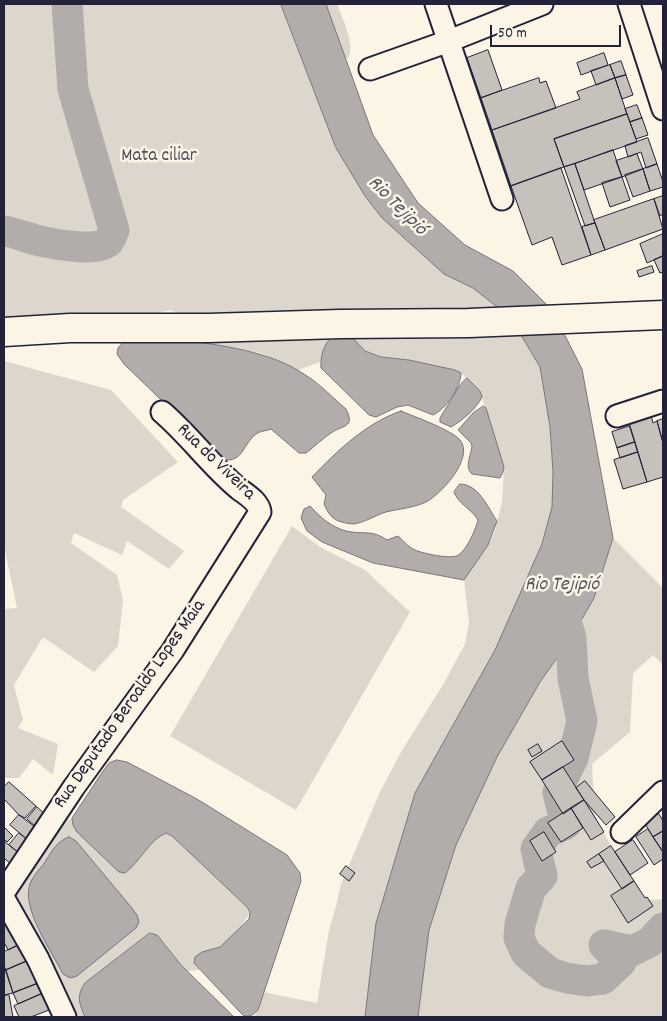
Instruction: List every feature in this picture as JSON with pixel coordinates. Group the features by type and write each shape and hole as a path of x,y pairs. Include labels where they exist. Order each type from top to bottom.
{"main road":[{"path":"4,332 70,328 199,328 469,323 663,315"}],"street":[{"path":"436,4 502,199"},
{"path":"370,69 449,41 542,4"},
{"path":"629,4 663,109"},
{"path":"617,416 663,401"},
{"name":"Rua do Viveira","path":"162,412 193,441 228,480 258,504 260,512 256,517"},
{"name":"Rua Deputado Beroaldo Lopes Maia","path":"4,892 74,787 173,650 256,517"},
{"path":"622,832 663,792"},
{"path":"4,898 38,959 66,1017"}],"green space":[{"name":"Mata ciliar","path":"4,4 281,4 336,148 365,196 382,218 444,274 473,288 511,318 540,367 550,427 553,472 552,507 542,544 495,650 415,793 376,923 365,1017 254,1017 263,992 317,1003 329,930 341,884 380,792 401,752 444,683 465,644 469,623 464,580 488,545 495,531 502,502 504,467 480,391 461,373 409,360 381,357 365,351 359,345 330,340 325,346 320,362 298,370 261,353 178,339 178,316 177,313 170,310 141,317 4,337"},
{"path":"307,4 337,4 349,39 350,53 348,58 341,60"},
{"path":"4,361 111,390 178,462 123,500 121,507 184,551 169,569 127,541 122,555 74,533 71,543 117,575 123,600 118,646 94,672 43,637 14,685 23,720 18,728 58,744 53,775 33,759 19,778 4,778 4,609 17,608 4,546"},
{"path":"292,526 320,547 365,570 410,612 296,810 170,736"},
{"path":"613,538 663,588 663,665 653,655 633,673 630,732 592,764 595,817 642,901 663,899 663,1017 418,1017 429,930 456,845 497,757 540,682 571,638 594,598"},
{"path":"72,818 73,825 125,873 160,836 166,833 172,836 247,907 250,912 248,916 228,941 219,947 203,953 198,958 194,963 200,970 187,971 157,935 150,933 85,983 80,992 79,1000 85,1017 73,1017 13,900 21,876 59,825"}],"water":[{"name":"Rio Tejipió","path":"281,4 326,4 373,135 418,203 465,245 513,271 552,310 582,369 613,538 594,598 571,638 540,682 497,757 456,845 429,930 418,1017 365,1017 376,923 415,793 495,650 542,544 552,507 553,472 550,427 540,367 511,318 473,288 444,274 382,218 365,196 336,148"},
{"path":"347,332 365,351 381,357 409,360 461,373 455,391 447,403 433,415 408,405 397,407 376,417 369,415 321,368 321,359 325,345 336,334"},
{"path":"178,339 245,350 292,367 317,383 346,409 349,415 349,423 335,430 306,453 299,453 271,429 259,432 251,438 239,456 230,460 223,460 124,364 117,354 118,348 124,341"},
{"path":"467,378 480,391 482,397 469,414 451,427 440,422 440,418 460,385"},
{"path":"484,406 504,467 500,478 472,474 468,465 472,446 458,430 473,413"},
{"path":"401,411 441,428 460,440 463,456 454,476 438,493 424,503 386,512 366,521 353,524 336,520 324,504 326,495 312,477 364,430"},
{"path":"460,484 467,485 478,492 497,521 488,545 464,580 373,563 322,542 307,531 301,518 304,509 310,506 326,521 346,531 371,533 387,540 398,536 417,551 452,557 463,551 473,535 478,520 454,492"},
{"path":"117,760 127,762 197,799 287,855 300,873 301,881 258,1010 251,1016 244,1016 194,963 195,957 202,952 220,947 249,919 250,912 247,907 172,836 166,833 160,836 125,873 119,872 77,832 73,825 72,818 103,771 109,763"},
{"path":"69,837 76,841 131,907 137,915 139,922 136,928 77,976 70,978 63,974 39,930 28,894 32,879 52,851 61,841"},
{"path":"150,933 157,935 182,966 234,1017 85,1017 79,996 85,983"}],"building":[{"path":"488,50 502,90 481,98 467,58"},
{"path":"604,53 608,65 581,75 577,63"},
{"path":"621,61 626,75 615,78 610,65"},
{"path":"610,65 615,78 596,85 591,71"},
{"path":"626,75 633,95 622,99 615,78"},
{"path":"539,78 540,83 546,81 556,108 492,130 481,98"},
{"path":"615,78 627,114 554,139 564,167 511,186 492,130 580,99 577,92"},
{"path":"637,105 642,118 630,122 625,109"},
{"path":"627,114 637,142 564,167 554,139"},
{"path":"642,118 648,135 636,139 630,122"},
{"path":"648,138 657,164 646,168 641,152 628,157 625,146"},
{"path":"613,150 622,177 584,190 575,164"},
{"path":"637,154 643,169 622,177 616,161"},
{"path":"575,164 595,223 585,226 564,167"},
{"path":"657,164 663,187 650,191 643,169"},
{"path":"561,168 591,255 562,265 552,237 532,245 511,186"},
{"path":"643,169 650,191 633,197 625,175"},
{"path":"622,177 630,200 610,207 602,183"},
{"path":"663,196 663,214 660,216 654,199"},
{"path":"654,199 663,229 605,250 594,220"},
{"path":"595,223 605,250 591,255 582,227"},
{"path":"663,234 663,256 647,263 640,244"},
{"path":"663,256 663,272 660,273 654,260"},
{"path":"652,266 654,272 639,277 637,271"},
{"path":"650,411 653,423 657,421 663,443 663,477 647,482 627,418"},
{"path":"663,419 663,443 657,421"},
{"path":"630,426 635,442 617,448 612,432"},
{"path":"635,442 638,452 620,458 617,448"},
{"path":"638,452 647,482 623,489 614,460"},
{"path":"562,741 574,760 542,780 530,762"},
{"path":"538,744 542,751 532,757 528,750"},
{"path":"563,767 584,800 563,814 542,780"},
{"path":"585,781 615,817 606,825 576,788"},
{"path":"9,782 36,806 25,818 19,815 4,799 4,787"},
{"path":"584,800 604,832 591,840 571,808"},
{"path":"37,807 46,815 36,827 27,819"},
{"path":"571,808 583,828 561,842 548,823"},
{"path":"659,814 663,821 663,831 653,837 644,822"},
{"path":"19,815 38,829 29,841 10,825"},
{"path":"4,827 13,836 7,842 4,839"},
{"path":"648,829 663,852 663,859 654,865 636,837"},
{"path":"663,831 663,852 653,837"},
{"path":"544,832 556,852 542,861 530,841"},
{"path":"19,833 29,841 19,853 9,845"},
{"path":"633,840 648,863 630,875 615,852"},
{"path":"4,841 19,853 14,867 4,858"},
{"path":"611,846 634,881 622,889 599,854"},
{"path":"599,854 604,861 591,868 587,862"},
{"path":"346,866 355,873 349,881 340,874"},
{"path":"634,881 645,898 647,897 653,906 628,923 611,896"},
{"path":"4,913 23,943 8,950 4,942"},
{"path":"23,943 34,958 6,970 4,966 4,952"},
{"path":"34,958 44,981 13,993 6,970"},
{"path":"4,966 13,993 4,995"},
{"path":"44,981 48,991 18,1004 13,993"},
{"path":"48,991 54,1008 31,1017 19,1017 14,1006"},
{"path":"9,995 13,1017 4,1017 4,996"}],"waterway":[{"path":"4,231 35,240 68,246 88,247 97,246 109,241 114,230 73,89 67,4"},
{"path":"559,598 571,638 573,678 582,721 573,758 561,782 558,793 566,824 548,832 536,849 542,876 531,888 520,924 519,938 526,953 550,973 586,981 603,979 621,962 604,945 632,951 650,942 663,928"}]}
